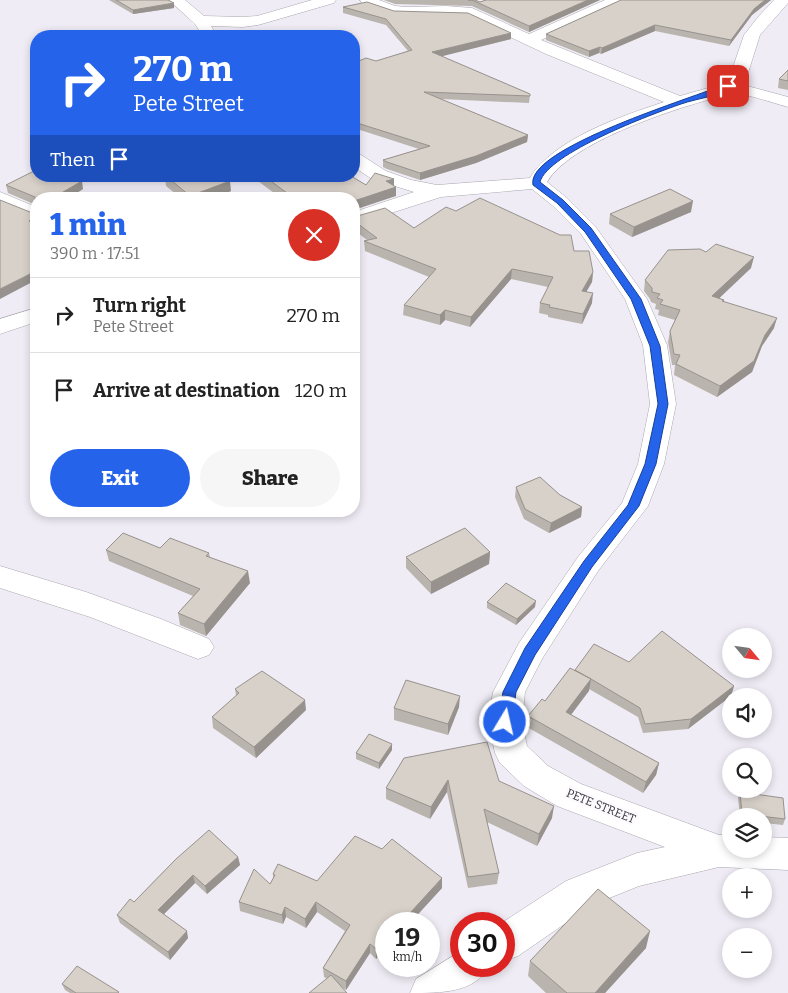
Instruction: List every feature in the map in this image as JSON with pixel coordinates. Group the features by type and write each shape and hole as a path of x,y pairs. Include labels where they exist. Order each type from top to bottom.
{"street":[{"path":"176,0 200,21 206,30"},
{"path":"200,21 243,22 258,20 329,0"},
{"path":"368,0 388,10 426,13 462,10 486,3"},
{"path":"528,40 616,0"},
{"path":"360,217 438,191 536,183 538,174 550,163 597,135 680,102 728,86 740,74 749,42 765,17 783,0"},
{"path":"462,10 528,40 680,102"},
{"path":"728,86 788,102"},
{"path":"360,163 397,182 438,191"},
{"name":"PETE STREET","path":"536,183 560,202 588,230 636,299 655,346 663,404 651,464 634,506 588,564 530,652 509,692 505,722 512,753 536,776 570,795 720,851"},
{"path":"0,198 30,212"},
{"path":"0,327 30,317"},
{"path":"0,577 52,592 133,621 198,648"},
{"path":"515,936 579,893 637,870 720,851 788,854"},
{"path":"430,993 454,977"}],"building":[{"path":"116,0 168,0 174,3 133,10"},
{"path":"472,0 480,2 486,0 588,0 529,26"},
{"path":"621,0 765,0 754,9 731,40 655,25 602,48 589,51 546,34"},
{"path":"367,2 394,11 468,13 511,33 432,52 530,94 530,96 424,92 528,135 476,156 420,173 383,160 430,146 360,124 360,60 366,58 376,61 412,50 386,19 343,7"},
{"path":"788,70 788,81 779,79"},
{"path":"30,173 30,182 80,182 63,192 30,192 30,195 6,185"},
{"path":"375,173 394,179 386,181 396,187 360,199 360,192 286,192 272,182 360,181 366,185"},
{"path":"173,182 227,182 201,192 185,192"},
{"path":"670,189 693,201 634,227 610,214"},
{"path":"480,198 560,235 571,235 574,251 589,251 593,272 582,291 593,293 583,314 549,307 550,305 540,303 553,277 512,269 471,317 445,310 440,315 404,305 436,269 364,241 377,238 360,225 360,215 385,208 414,228 446,207 456,211"},
{"path":"0,200 30,212 30,274 0,289"},
{"path":"716,244 754,257 712,296 724,300 722,301 777,318 765,335 754,361 720,386 676,364 680,355 674,354 670,331 680,310 660,304 663,300 657,298 660,294 652,292 652,288 645,280 668,250 700,249 706,252"},
{"path":"540,477 560,495 582,507 551,523 525,509 516,487"},
{"path":"465,528 490,552 431,582 406,557"},
{"path":"123,533 160,548 170,538 209,553 206,556 248,571 204,624 178,613 200,589 106,550"},
{"path":"506,583 536,601 517,619 487,602"},
{"path":"662,631 734,686 731,688 722,688 722,695 691,719 645,724 640,708 575,670 594,644 629,662"},
{"path":"570,668 591,679 566,712 659,763 646,782 528,716 542,699 545,701"},
{"path":"262,671 305,700 254,747 212,717 239,693 235,689"},
{"path":"406,680 460,696 448,724 394,708"},
{"path":"369,734 392,744 379,763 356,753"},
{"path":"487,742 499,781 554,806 539,834 484,809 499,873 468,877 448,780 431,807 386,788 404,758"},
{"path":"772,796 783,798 785,819 772,817 772,808 741,808 741,798 772,798"},
{"path":"209,830 238,857 205,886 193,875 158,910 187,931 168,952 117,915 130,899 134,902 176,859"},
{"path":"355,836 382,849 392,839 442,878 411,912 375,912 375,948 370,944 346,981 323,968 350,925 316,902 305,919 285,907 282,915 239,902 254,869 270,884 278,864 317,881"},
{"path":"598,889 650,931 595,993 567,993 530,961"},
{"path":"77,966 119,992 76,993 62,984"},
{"path":"331,975 347,993 309,993"}],"route":[{"path":"505,722 509,692 530,652 588,564 634,506 651,464 663,404 655,346 636,299 588,230 560,202 536,183 538,174 550,163 597,135 680,102 728,86"}]}
